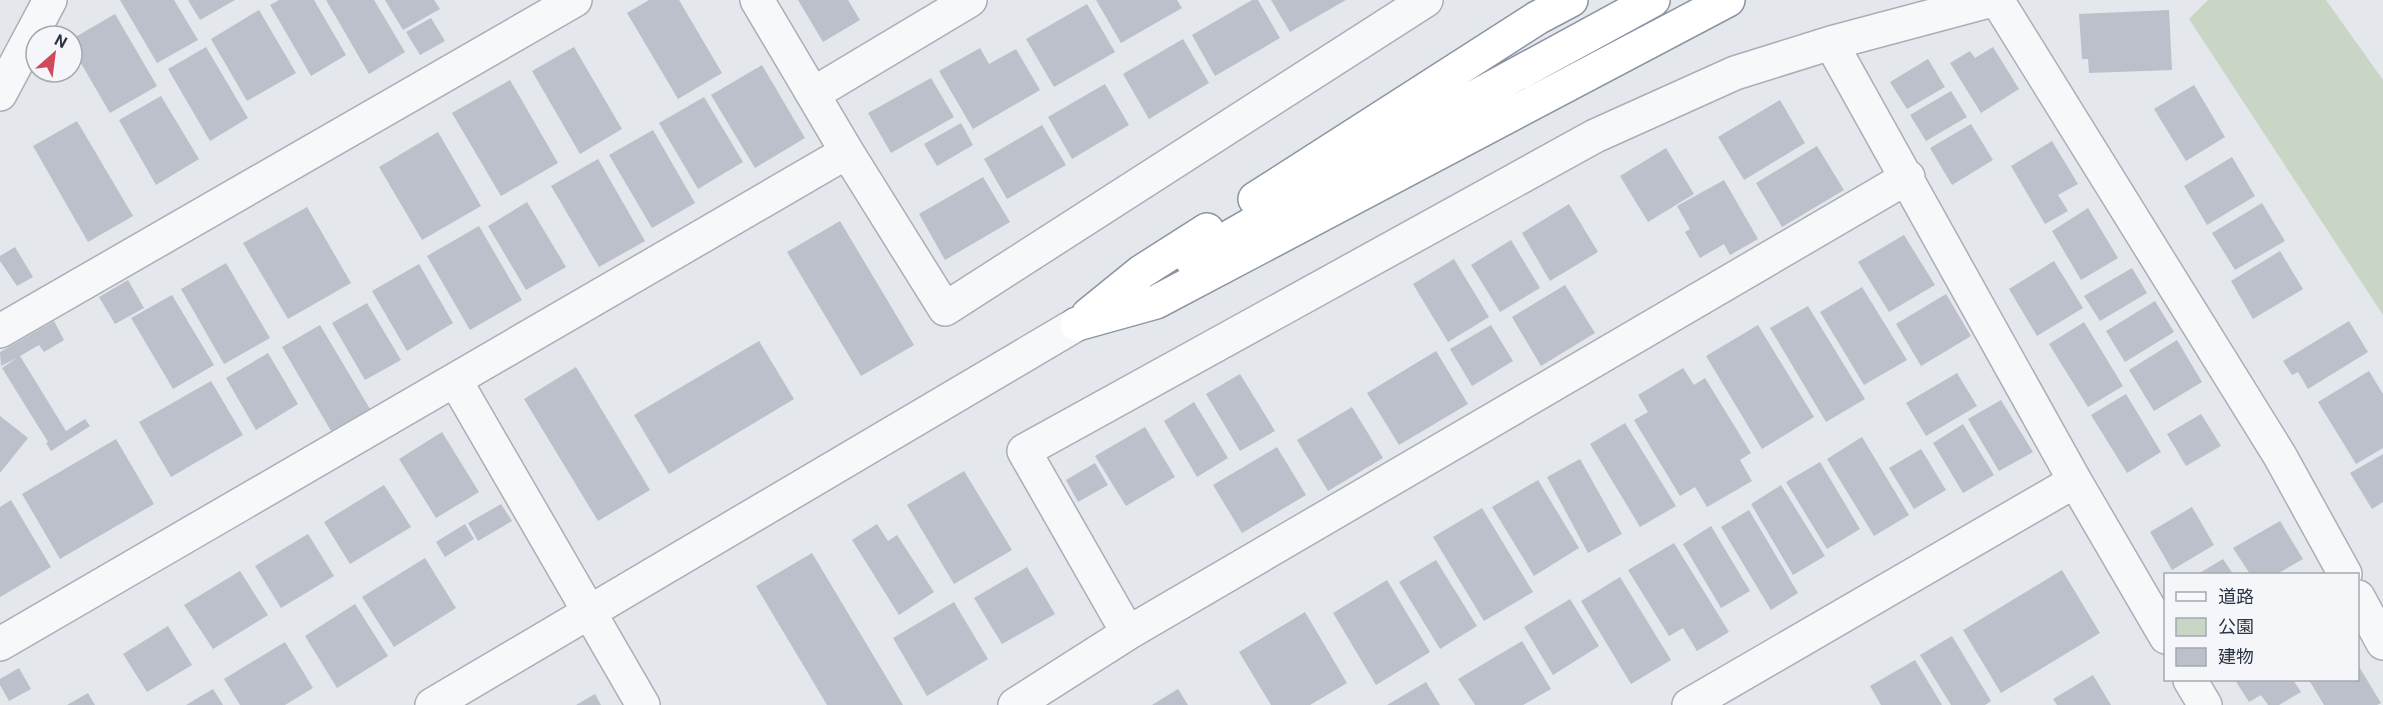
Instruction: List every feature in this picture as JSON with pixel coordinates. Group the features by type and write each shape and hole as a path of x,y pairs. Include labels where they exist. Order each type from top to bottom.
{"highway":[{"path":"1077,324 1141,272 1537,18 1571,0"},
{"path":"1077,324 1482,93 1653,0"},
{"path":"1077,324 1156,302 1728,0"}],"street":[{"path":"0,94 50,0"},
{"path":"0,331 575,0"},
{"path":"758,0 847,152 945,309 1426,0"},
{"path":"813,94 970,0"},
{"path":"1128,633 1024,451 1595,136 1735,73 1831,43 1992,0"},
{"path":"1997,0 2280,456 2344,573"},
{"path":"1831,43 1908,177 2075,481 2164,634"},
{"path":"0,644 847,152"},
{"path":"1015,705 1128,633 1908,177"},
{"path":"432,705 1077,324"},
{"path":"455,380 643,705"},
{"path":"1689,705 2075,481"},
{"path":"2359,599 2383,643"},
{"path":"2191,681 2205,705"}],"green space":[{"path":"2208,0 2326,0 2383,80 2383,315 2189,19"}],"building":[{"path":"120,0 174,0 198,40 157,63"},
{"path":"188,0 235,0 200,20"},
{"path":"279,0 314,0 346,55 311,76 270,5"},
{"path":"326,0 374,0 405,52 369,74"},
{"path":"385,0 434,0 440,9 403,30"},
{"path":"649,0 679,0 722,73 678,99 627,13"},
{"path":"798,0 848,0 860,20 823,42"},
{"path":"1096,0 1177,0 1182,8 1121,43"},
{"path":"1252,0 1258,0 1280,38 1215,76 1192,35"},
{"path":"1271,0 1346,0 1290,32"},
{"path":"1087,4 1115,52 1054,87 1026,39"},
{"path":"259,10 296,73 247,101 211,39"},
{"path":"2169,10 2172,70 2089,73 2088,59 2082,59 2079,14"},
{"path":"115,14 157,86 110,113 84,69 84,32"},
{"path":"431,18 445,41 420,55 406,32"},
{"path":"1183,39 1209,83 1149,119 1123,74"},
{"path":"206,47 248,118 210,141 168,69"},
{"path":"574,47 622,129 580,154 532,71"},
{"path":"1993,47 2019,89 1981,113 1950,63 1970,51 1975,58"},
{"path":"980,48 989,64 1016,49 1040,90 973,129 939,71"},
{"path":"1928,59 1945,87 1907,109 1890,82"},
{"path":"762,65 805,138 755,168 711,95"},
{"path":"931,78 954,117 891,153 868,113"},
{"path":"510,80 558,163 501,196 452,113"},
{"path":"1105,84 1129,125 1072,159 1048,117"},
{"path":"2194,85 2225,137 2186,161 2154,109"},
{"path":"1951,91 1967,117 1926,141 1910,115"},
{"path":"161,96 199,159 156,185 119,120"},
{"path":"704,97 743,162 698,189 659,123"},
{"path":"1780,100 1805,143 1744,180 1718,137"},
{"path":"77,121 133,216 88,242 33,146"},
{"path":"961,123 973,145 937,166 924,144"},
{"path":"1971,124 1993,160 1952,185 1930,148"},
{"path":"1042,125 1066,165 1007,199 984,159"},
{"path":"653,130 695,203 652,228 609,155"},
{"path":"438,132 481,206 422,240 379,167"},
{"path":"2052,141 2078,184 2058,195 2068,211 2045,224 2011,166"},
{"path":"1817,146 1844,190 1782,227 1756,183"},
{"path":"1666,148 1694,194 1648,222 1620,176"},
{"path":"2232,157 2255,196 2207,225 2184,186"},
{"path":"598,159 645,241 599,267 551,186"},
{"path":"983,177 1010,222 945,260 919,214"},
{"path":"1724,180 1758,239 1730,255 1724,244 1700,258 1685,232 1690,229 1677,206"},
{"path":"527,202 566,267 526,290 488,226"},
{"path":"2262,203 2285,241 2235,270 2212,233"},
{"path":"1569,204 1598,252 1550,281 1522,233"},
{"path":"307,207 351,283 288,319 243,243"},
{"path":"2088,208 2118,258 2081,280 2052,231"},
{"path":"840,221 914,345 861,376 787,252"},
{"path":"479,226 522,300 470,330 427,256"},
{"path":"1904,235 1935,285 1889,312 1858,262"},
{"path":"1511,240 1540,288 1500,312 1471,265"},
{"path":"15,247 33,277 17,286 0,261 0,256"},
{"path":"2280,251 2303,289 2253,319 2231,281"},
{"path":"1454,259 1489,317 1448,342 1413,284"},
{"path":"2054,261 2083,308 2037,336 2009,289"},
{"path":"226,263 270,338 224,364 181,289"},
{"path":"419,264 453,323 407,351 372,291"},
{"path":"2132,268 2147,293 2100,321 2084,296"},
{"path":"128,280 144,308 115,324 99,297"},
{"path":"1565,285 1595,333 1541,366 1512,317"},
{"path":"1862,287 1907,360 1864,385 1820,312"},
{"path":"1946,294 1971,336 1921,366 1896,324"},
{"path":"172,295 214,365 173,389 131,318"},
{"path":"2155,301 2174,332 2125,362 2106,331"},
{"path":"367,303 401,360 365,380 332,323"},
{"path":"1808,306 1865,399 1826,422 1770,328"},
{"path":"54,321 64,340 44,352 39,345 20,356 66,431 85,419 90,426 51,451 46,443 48,442 2,368 17,358 1,366 0,352"},
{"path":"2349,321 2368,352 2308,389 2298,372 2292,375 2283,361"},
{"path":"2084,322 2123,386 2088,407 2049,344"},
{"path":"320,325 370,409 331,431 282,347"},
{"path":"1491,325 1513,361 1472,386 1450,349"},
{"path":"1758,325 1814,417 1762,449 1706,356"},
{"path":"2177,340 2202,382 2154,411 2129,370"},
{"path":"759,341 794,399 669,474 634,415"},
{"path":"1436,351 1468,404 1399,445 1367,393"},
{"path":"268,353 298,404 256,430 226,378"},
{"path":"576,367 650,490 598,521 524,399"},
{"path":"1683,368 1694,385 1705,378 1751,453 1740,460 1752,481 1707,507 1695,487 1680,496 1634,420 1648,412 1638,395"},
{"path":"2369,371 2383,394 2383,448 2356,464 2318,402"},
{"path":"1957,373 1977,406 1926,436 1906,403"},
{"path":"1240,374 1275,431 1240,451 1206,394"},
{"path":"211,381 243,435 171,477 139,422"},
{"path":"2126,394 2161,452 2127,473 2091,415"},
{"path":"2001,400 2033,452 1999,471 1968,419"},
{"path":"1194,402 1228,458 1197,477 1164,421"},
{"path":"1352,407 1383,458 1328,491 1297,440"},
{"path":"2201,414 2221,446 2186,466 2167,434"},
{"path":"0,416 28,438 0,473"},
{"path":"1625,423 1676,506 1640,527 1590,444"},
{"path":"1963,424 1994,475 1963,493 1933,443"},
{"path":"1145,427 1175,477 1126,506 1095,456"},
{"path":"442,432 479,492 436,518 399,459"},
{"path":"1862,437 1909,515 1874,536 1827,459"},
{"path":"116,439 154,504 60,559 22,494"},
{"path":"1277,447 1306,495 1242,533 1213,485"},
{"path":"1921,449 1946,490 1914,509 1889,468"},
{"path":"2383,454 2383,502 2372,509 2350,473"},
{"path":"1580,459 1622,534 1588,553 1547,477"},
{"path":"1820,462 1860,529 1827,549 1786,482"},
{"path":"1095,463 1108,485 1078,502 1066,480"},
{"path":"964,471 1012,550 954,584 907,505"},
{"path":"1538,480 1579,548 1534,576 1492,507"},
{"path":"384,485 411,527 350,564 324,522"},
{"path":"1781,485 1825,556 1793,575 1751,504"},
{"path":"11,500 51,567 0,597 0,507"},
{"path":"501,504 512,521 478,541 468,523"},
{"path":"2192,507 2214,545 2172,570 2150,532"},
{"path":"1482,508 1533,592 1484,621 1433,537"},
{"path":"1749,510 1798,593 1771,610 1721,527"},
{"path":"2280,521 2303,559 2279,573 2249,573 2233,548"},
{"path":"465,524 474,539 445,557 436,542"},
{"path":"877,524 888,541 897,535 934,592 899,615 852,540"},
{"path":"1711,526 1750,591 1721,608 1683,544"},
{"path":"308,534 334,576 281,608 255,566"},
{"path":"1674,543 1729,632 1697,651 1683,628 1669,636 1628,570"},
{"path":"812,553 903,705 827,705 756,586"},
{"path":"425,558 456,608 394,647 362,597"},
{"path":"2223,559 2232,573 2200,573"},
{"path":"1436,560 1477,626 1440,649 1399,582"},
{"path":"1027,567 1055,614 1002,644 974,598"},
{"path":"2062,570 2100,633 2001,693 1963,630"},
{"path":"240,571 268,615 213,649 184,605"},
{"path":"1620,577 1671,660 1631,684 1581,601"},
{"path":"1387,580 1430,652 1376,685 1333,613"},
{"path":"1570,599 1599,646 1553,675 1524,627"},
{"path":"954,602 988,659 927,696 893,638"},
{"path":"355,604 388,656 337,688 305,636"},
{"path":"1305,612 1347,683 1310,705 1271,705 1239,652"},
{"path":"168,626 192,665 147,692 123,654"},
{"path":"1952,636 1991,701 1985,705 1951,705 1920,655"},
{"path":"1522,641 1551,689 1523,705 1475,705 1458,679"},
{"path":"285,642 313,688 285,705 240,705 224,679"},
{"path":"1915,660 1942,705 1881,705 1870,686"},
{"path":"2359,667 2381,703 2377,705 2324,705 2310,681 2359,681"},
{"path":"19,668 31,689 9,701 0,685 0,679"},
{"path":"2093,675 2111,705 2057,705 2053,699"},
{"path":"2236,681 2294,681 2301,692 2279,705 2268,705 2261,695 2249,702"},
{"path":"1426,682 1440,705 1387,705"},
{"path":"213,689 223,705 186,705"},
{"path":"1178,689 1188,705 1152,705"},
{"path":"88,693 95,705 67,705"},
{"path":"595,694 601,705 576,705"}]}
